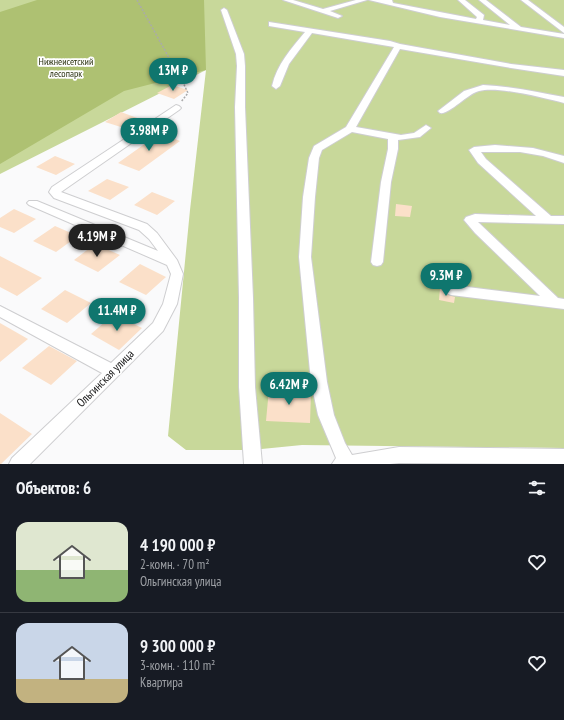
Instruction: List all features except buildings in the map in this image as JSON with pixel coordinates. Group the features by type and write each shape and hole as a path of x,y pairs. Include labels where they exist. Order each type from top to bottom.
{"street":[{"path":"286,0 338,16"},
{"path":"323,11 364,0"},
{"path":"372,0 390,2 416,10 564,36"},
{"path":"416,0 418,8 416,10"},
{"path":"461,0 481,17 479,21"},
{"path":"482,0 519,28"},
{"path":"524,0 564,31"},
{"path":"224,10 240,54 241,66 240,107 248,387 253,464"},
{"path":"272,24 390,43 398,46 511,66 564,73"},
{"path":"276,86 278,74 293,50 309,31"},
{"path":"398,46 350,129 318,148 314,158 309,197 305,257 319,382 326,415 344,463 399,455 564,457"},
{"path":"443,111 454,102 476,89 504,90 564,100"},
{"path":"173,263 146,229 58,196 55,192 56,189 176,108"},
{"path":"350,129 401,138 417,135 426,128"},
{"path":"377,262 386,182 393,149 393,137"},
{"path":"547,219 482,161 474,150 512,149 544,153 564,160"},
{"path":"32,203 173,263"},
{"path":"559,304 478,230 470,220 475,218 564,220"},
{"name":"Ольгинская улица","path":"18,464 158,327 168,311 172,299 177,274 173,263"},
{"path":"451,290 559,304"},
{"path":"0,311 112,371"}],"path":[{"path":"138,0 174,64"},
{"path":"176,108 188,93 178,72"}],"green space":[{"path":"0,0 564,0 564,448 302,445 251,450 186,450 168,436 190,210 206,70 0,174"},
{"name":"Нижнеисетский лесопарк","path":"37,0 204,0 206,70 124,91 0,164 0,12"}]}
